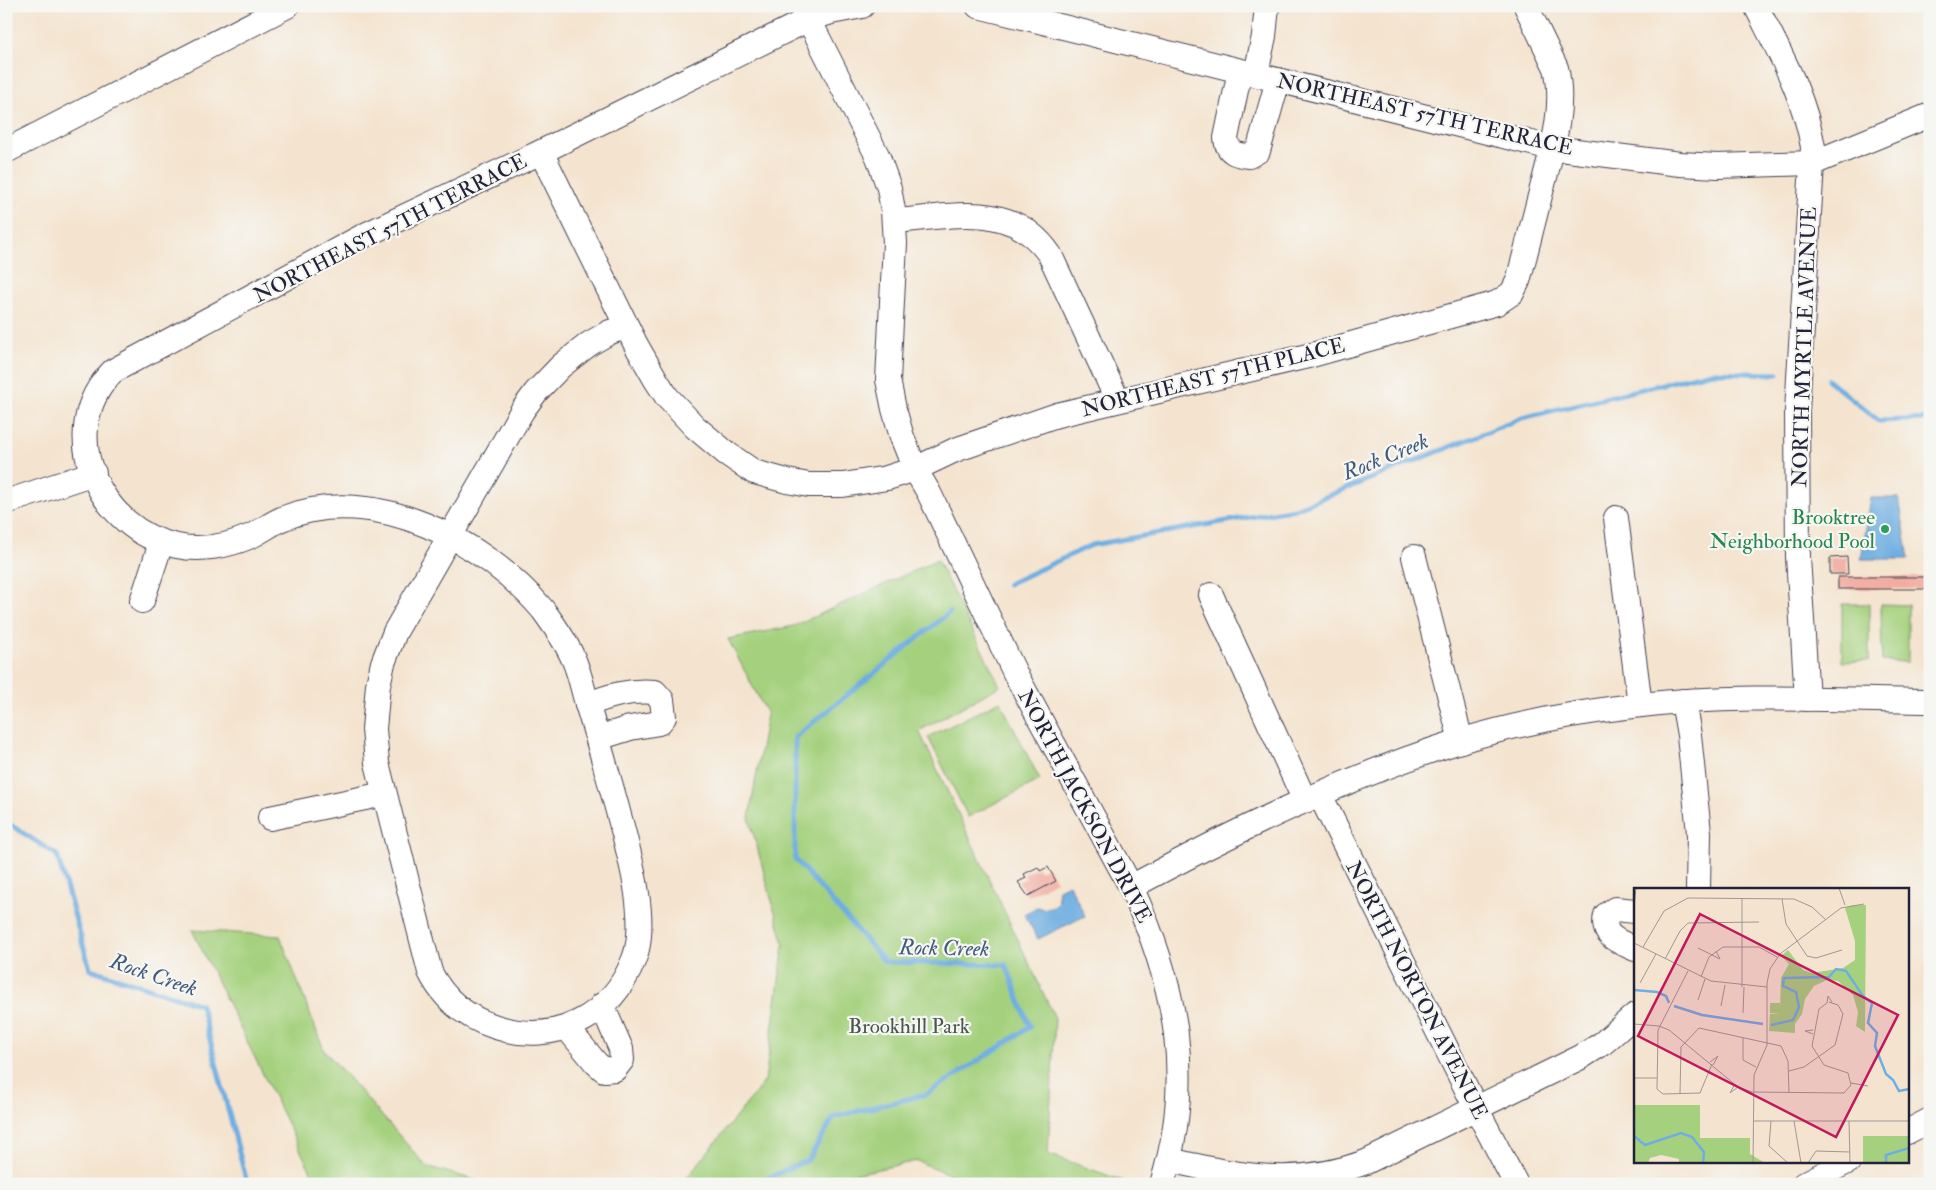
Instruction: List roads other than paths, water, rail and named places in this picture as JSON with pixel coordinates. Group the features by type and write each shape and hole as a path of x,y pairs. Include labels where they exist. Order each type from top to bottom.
{"street":[{"path":"6,151 287,6"},
{"name":"NORTHEAST 57TH TERRACE","path":"627,327 610,332 589,344 561,366 536,392 522,412 450,536 395,632 379,678 374,707 377,763 430,972 447,998 471,1017 510,1032 531,1034 551,1032 567,1028 586,1018 618,989 634,959 641,926 632,862 598,738 574,660 561,636 526,591 506,572 450,536 376,509 329,507 305,511 283,518 252,536 229,544 205,547 181,547 161,543 144,536 127,524 113,509 102,492 94,473 87,456 85,425 90,405 96,393 113,371 365,235 541,152 806,13 831,12 862,6"},
{"path":"1258,75 1267,6"},
{"path":"1526,6 1552,58 1558,78 1560,99 1552,148"},
{"name":"NORTH MYRTLE AVENUE","path":"1756,6 1794,80 1802,102 1809,124 1813,163 1804,278 1797,411 1798,557 1807,699"},
{"name":"NORTHEAST 57TH TERRACE","path":"987,7 1552,148 1680,164 1718,166 1813,163 1930,115"},
{"name":"NORTH JACKSON DRIVE","path":"806,13 878,157 889,188 895,243 888,380 902,437 915,469 929,494 1015,673 1131,887 1146,921 1162,966 1173,1012 1179,1083 1178,1108 1169,1160 1162,1184"},
{"name":"NORTHEAST 57TH PLACE","path":"541,152 652,375 681,412 710,441 754,472 809,485 843,485 887,478 915,469 955,450 1016,427 1118,399 1312,355 1497,303 1512,293 1518,281 1552,148"},
{"path":"894,221 985,215 1007,220 1027,230 1040,241 1050,255 1118,399"},
{"path":"6,502 94,473"},
{"path":"1616,518 1640,705"},
{"path":"142,601 161,543"},
{"path":"1414,557 1461,741"},
{"name":"NORTH NORTON AVENUE","path":"1211,595 1313,798 1516,1184"},
{"path":"587,705 609,695 636,691 655,692 662,700 664,718 659,723 630,728 598,738"},
{"path":"1131,887 1225,838 1313,798 1461,741 1526,725 1640,705 1683,701 1736,698 1930,701"},
{"path":"1683,701 1689,735 1699,833 1698,888"},
{"path":"270,818 384,794"},
{"path":"1634,911 1615,909 1606,915 1604,925 1611,938 1634,949"},
{"path":"567,1028 604,1070 616,1069 622,1060 621,1049 602,1005"},
{"path":"1169,1160 1217,1171 1256,1176 1294,1178 1319,1176 1346,1170 1581,1057 1603,1043 1634,1016"},
{"path":"1908,1131 1930,1120"},
{"path":"1804,1184 1847,1162"}],"water":[{"name":"Brooktree Neighborhood Pool","path":"1871,498 1899,498 1909,559 1861,559"},
{"path":"1069,884 1085,916 1038,939 1024,914 1037,907 1043,909 1057,905 1059,889"}],"waterway":[{"name":"Rock Creek","path":"1008,584 1092,545 1295,509 1522,418 1712,372 1778,374"},
{"name":"Rock Creek","path":"1828,380 1879,421 1930,419"},
{"name":"Rock Creek","path":"755,1184 808,1160 834,1117 927,1094 1030,1027 1006,965 885,962 795,859 795,737 950,612"},
{"name":"Rock Creek","path":"6,822 57,855 90,969 201,1005 247,1183 252,1184"}],"place":[{"name":"Brooktree Neighborhood Pool","path":"1885,529"}],"park label":[{"name":"Brookhill Park","path":"909,1026"}]}
